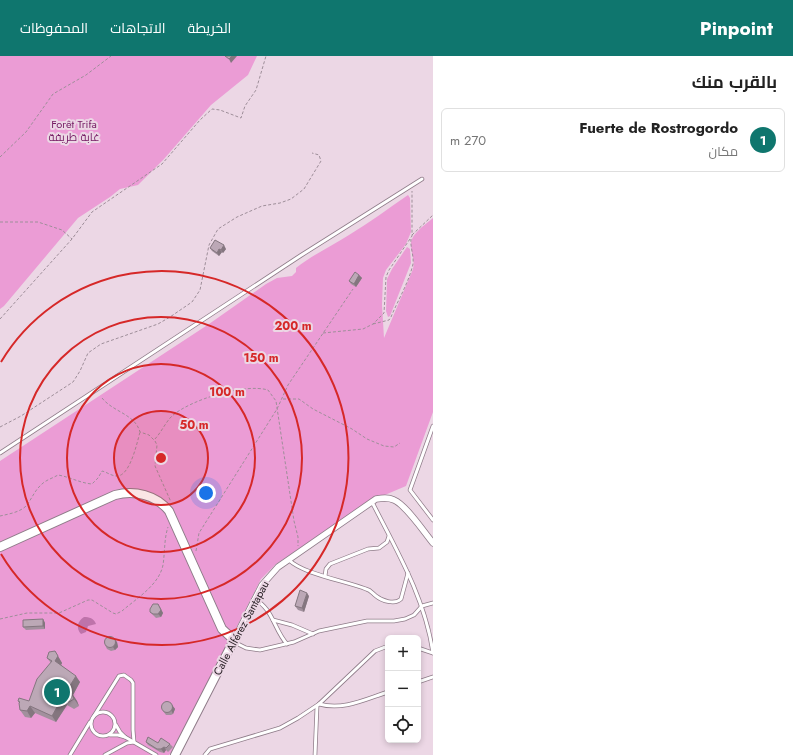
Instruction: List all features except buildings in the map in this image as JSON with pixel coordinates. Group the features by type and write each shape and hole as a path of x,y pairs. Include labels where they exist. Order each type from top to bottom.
{"street":[{"path":"0,547 115,495 132,493 152,497 166,507 173,518 222,629 233,641"},
{"path":"374,501 389,498 398,502 410,514 433,543"},
{"name":"Calle Alférez Santapau","path":"175,755 254,599 268,577 288,559 374,501"}],"lane":[{"path":"0,453 156,349 422,179"},
{"path":"433,426 410,490 433,520"},
{"path":"374,501 422,606 433,653 421,649"},
{"path":"325,576 326,569 330,564 368,549 379,548 387,542 389,535"},
{"path":"288,559 298,567 366,588 378,598 393,603 398,602 401,599 408,573"},
{"path":"254,599 264,606 281,637 287,644"},
{"path":"233,641 246,648 255,650 287,644 319,631 367,621 394,621 405,619 414,615 422,606 433,604"},
{"path":"273,620 292,625 313,634"},
{"path":"205,755 210,749 280,728 318,705 375,651 385,647"},
{"path":"70,755 119,676 124,675 131,680 134,687 134,742"},
{"path":"421,681 433,677"},
{"path":"318,705 333,707 346,706 385,693"},
{"path":"103,703 104,708 113,718 116,728 125,737"},
{"path":"315,755 318,705"},
{"path":"94,716 103,712 109,714"},
{"path":"91,721 93,731 97,735 118,735 125,737 156,755"},
{"path":"108,735 113,732 115,722"},
{"path":"105,755 127,743 134,742"}],"path":[{"path":"0,157 26,132 53,94 86,75 111,56"},
{"path":"0,319 72,239 92,212 162,164 200,120 212,109 220,110 241,118 244,106 256,90 266,56"},
{"path":"0,427 21,416 73,382 88,353 101,344 158,324 192,302 200,290 210,245 218,229 237,217 262,206 286,202 298,194 304,189 321,161 319,154 312,153"},
{"path":"322,333 363,329 391,318 413,263 410,245 412,237 412,185"},
{"path":"373,324 384,313 385,282 389,270 412,237 433,214"},
{"path":"0,222 38,222 62,230 72,239"},
{"path":"191,558 196,550 199,532 277,409 288,385 353,289"},
{"path":"154,440 172,416 182,409 215,395 232,390 248,388 268,390 276,401 294,521 298,537 298,553"},
{"path":"0,516 23,509 28,504 32,495 42,484 58,474 86,484 92,484 102,471 116,476 126,472 140,432 138,424 113,408 102,398"},
{"path":"282,399 299,399 313,410 352,429 367,439 384,446 394,447 400,443"},
{"path":"140,432 149,435 157,445 156,466 171,506"},
{"path":"0,619 27,613 59,613 88,600 95,602 116,614 122,611 159,577 163,563 166,532 173,518"}],"green space":[{"name":"Forêt Trifa غابة طريفة","path":"0,56 257,56 248,75 211,105 164,159 138,185 120,189 78,218 0,309"},
{"path":"408,195 410,198 411,232 406,244 386,270 383,278 382,305 384,338 413,269 414,263 411,244 413,237 433,218 433,412 406,486 373,500 276,564 261,579 176,747 169,755 0,755 0,461 209,324 266,284 277,278 292,276 296,272 296,268 302,263 342,239"},
{"path":"407,247 410,249 411,263 390,316 388,317 386,311 387,279"}],"shaded area":[{"path":"84,617 91,618 96,624 88,626 86,632 81,634 78,630 78,625"}],"place":[{"name":"Fuerte de Rostrogordo","path":"57,692"}]}
